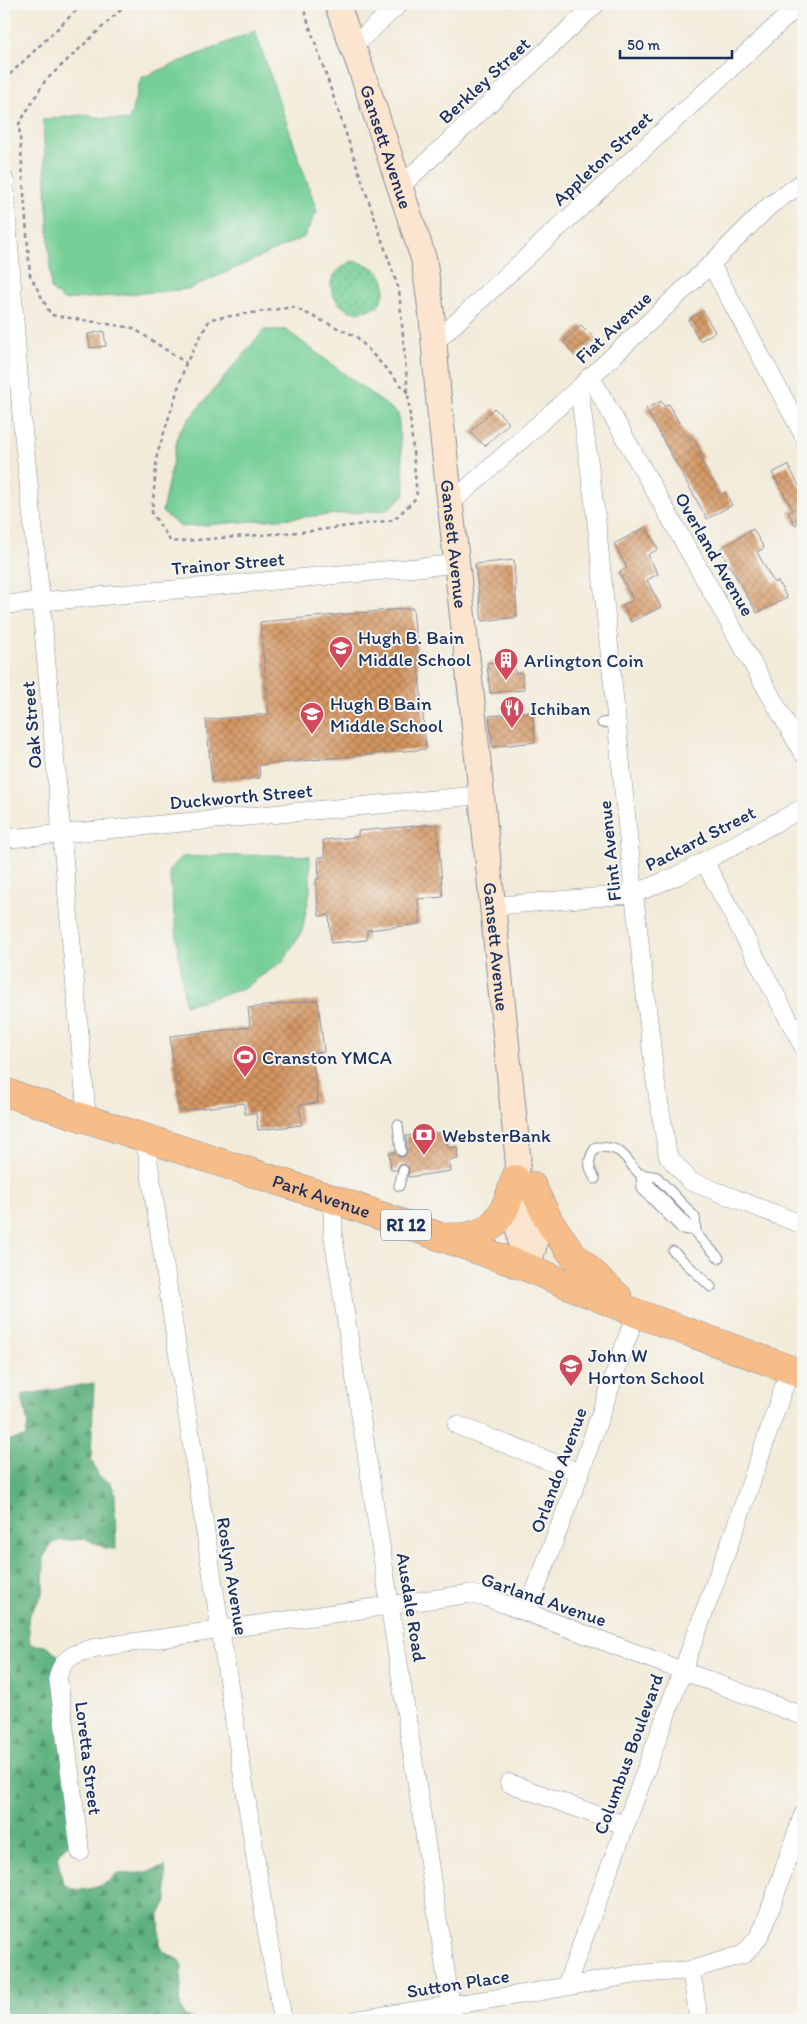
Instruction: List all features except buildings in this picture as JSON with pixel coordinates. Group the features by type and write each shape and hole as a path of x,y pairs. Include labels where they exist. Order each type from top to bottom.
{"main road":[{"name":"Gansett Avenue","path":"336,4 401,186 424,260 432,317 456,564 478,701 485,762 482,795 522,1174 518,1230 526,1267"},
{"name":"Park Avenue","path":"4,1092 333,1199 526,1267 636,1313 797,1371"},
{"path":"440,1237 465,1238 480,1233 494,1223 502,1216 522,1174"},
{"path":"522,1174 550,1223 573,1255 636,1313"}],"street":[{"path":"352,47 399,4"},
{"name":"Berkley Street","path":"401,186 596,4"},
{"name":"Appleton Street","path":"434,344 800,4"},
{"name":"Oak Street","path":"4,179 22,421 41,602 87,1118"},
{"name":"Fiat Avenue","path":"451,503 711,264 768,207 803,182"},
{"path":"711,264 803,434"},
{"name":"Flint Avenue","path":"584,382 596,517 609,722 634,894 656,1078 668,1156 690,1181 803,1225"},
{"name":"Overland Avenue","path":"584,382 803,753"},
{"name":"Trainor Street","path":"4,605 456,564"},
{"name":"Duckworth Street","path":"4,839 482,795"},
{"name":"Packard Street","path":"493,906 634,894 680,875 803,808"},
{"path":"704,861 803,1046"},
{"name":"Roslyn Avenue","path":"145,1138 220,1631 283,2020"},
{"name":"Ausdale Road","path":"333,1199 333,1234 452,2013"},
{"name":"Orlando Avenue","path":"527,1612 580,1474 636,1313"},
{"name":"Columbus Boulevard","path":"566,1986 681,1671 797,1371"},
{"path":"457,1425 580,1474"},
{"name":"Garland Avenue","path":"60,1670 65,1660 74,1654 94,1648 391,1607 468,1594 486,1597 803,1716"},
{"name":"Loretta Street","path":"60,1670 58,1687 80,1852"},
{"path":"509,1784 624,1825"},
{"path":"566,1986 637,1974 691,1970 744,1954 758,1938 803,1815"},
{"path":"691,1970 699,2020"},
{"name":"Sutton Place","path":"356,2020 452,2013 566,1986"}],"lane":[{"path":"398,1125 401,1151"},
{"path":"595,1179 588,1166 590,1156 596,1147 608,1147 622,1151 640,1174 696,1231 719,1258"},
{"path":"399,1186 403,1170"},
{"path":"673,1251 711,1287"}],"path":[{"path":"4,80 83,4"},
{"path":"127,4 45,81 19,124 30,275 51,315 133,328 186,363"},
{"path":"302,4 399,290 409,394 417,497 394,520 311,531 171,542 152,513 157,455 186,363 210,319 293,307 357,337 409,394"}],"green space":[{"path":"255,31 317,211 304,237 189,289 63,300 51,289 43,120 81,115 129,121 141,78"},
{"path":"352,261 370,266 382,276 385,290 377,307 360,312 351,311 341,306 334,296 331,285 333,276"},
{"path":"264,330 286,330 398,414 405,494 387,510 181,527 162,512 179,431"},
{"path":"310,856 310,892 302,931 283,961 243,989 185,1005 169,870 182,857"},
{"path":"94,1383 91,1458 99,1477 111,1483 115,1494 116,1549 105,1548 86,1539 58,1541 50,1545 44,1556 43,1593 28,1617 30,1644 45,1646 65,1660 79,1832 57,1856 63,1884 79,1890 103,1884 116,1874 141,1873 165,1867 167,1902 159,1916 160,1944 163,1951 179,1960 182,1967 180,2005 184,2015 194,2020 4,2020 4,1441 26,1437 28,1424 22,1395"}],"place":[{"name":"Hugh B. Bain Middle School","path":"341,669"},
{"name":"Arlington Coin","path":"506,681"},
{"name":"Ichiban","path":"512,729"},
{"name":"Hugh B Bain Middle School","path":"312,735"},
{"name":"Cranston YMCA","path":"245,1078"},
{"name":"WebsterBank","path":"424,1156"},
{"name":"John W Horton School","path":"571,1387"}]}
